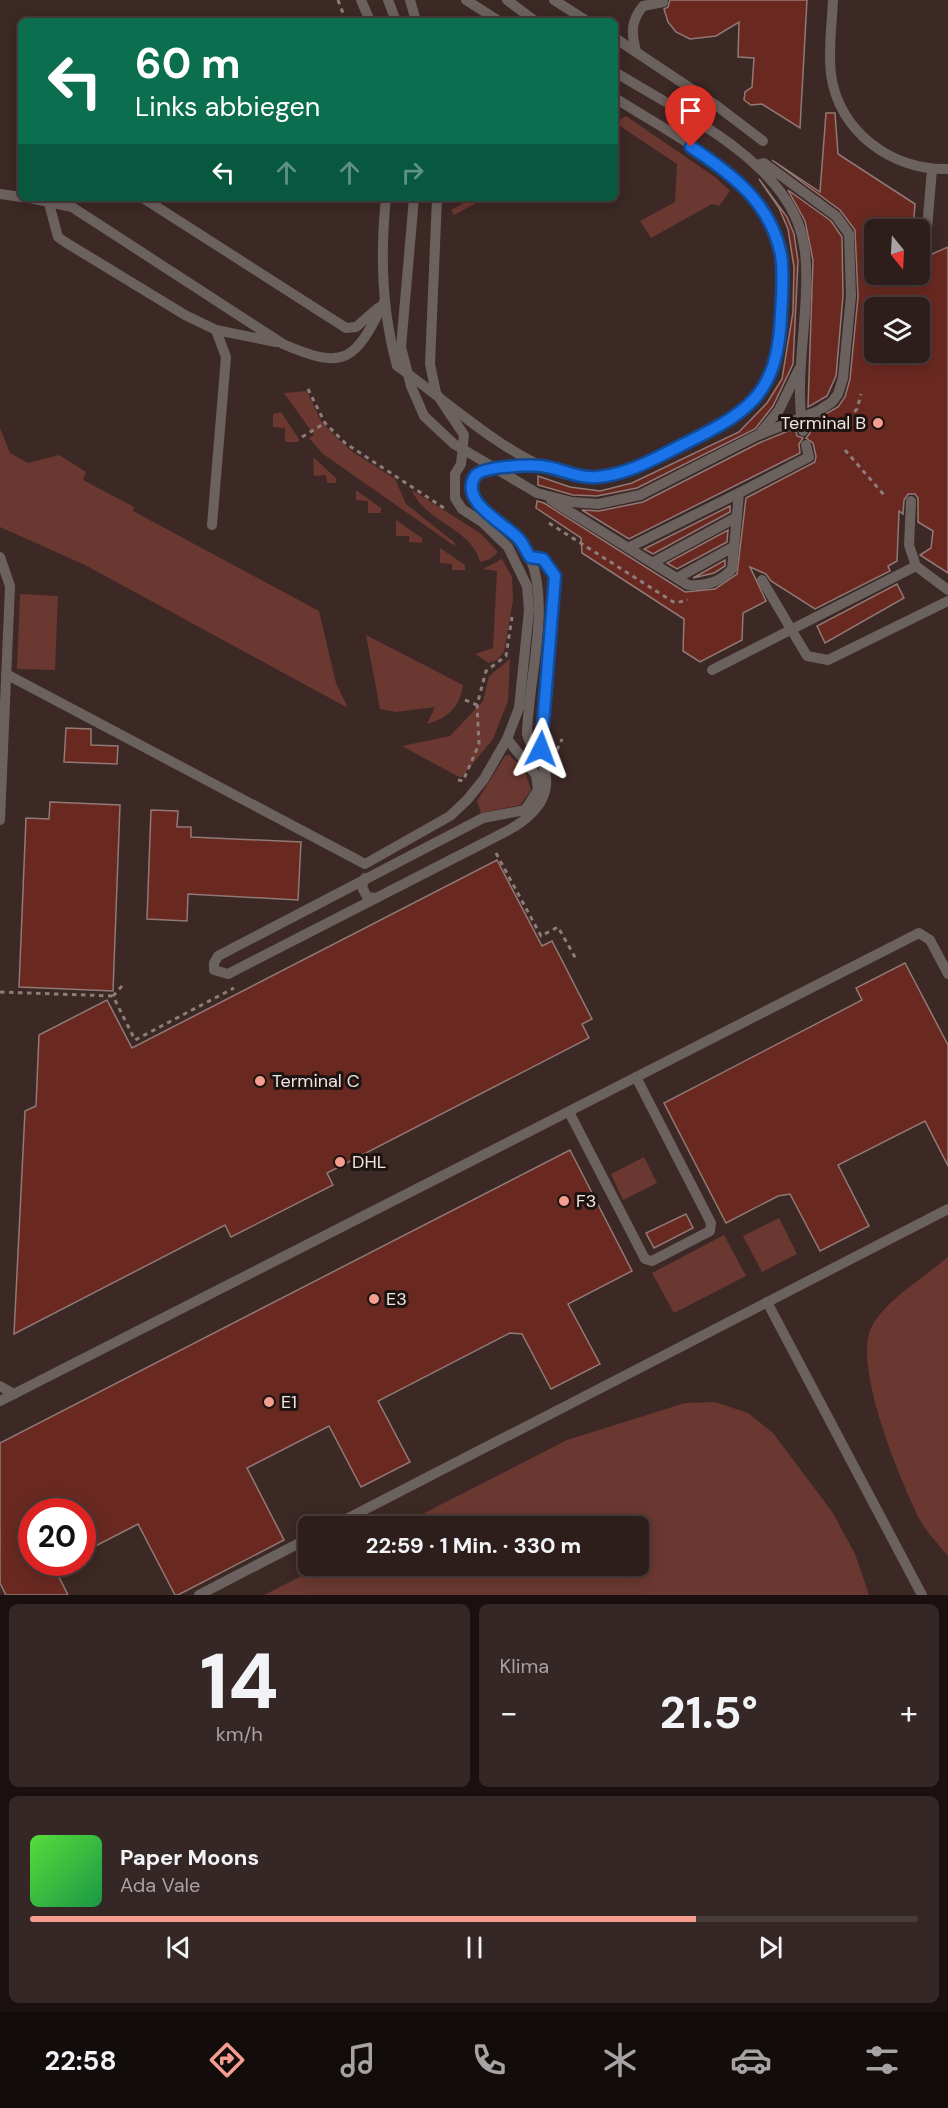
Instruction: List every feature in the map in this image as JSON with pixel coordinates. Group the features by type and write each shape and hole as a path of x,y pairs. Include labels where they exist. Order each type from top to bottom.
{"lane":[{"path":"361,0 369,18"},
{"path":"395,18 389,3 402,0"},
{"path":"410,0 415,18"},
{"path":"466,0 494,18"},
{"path":"507,0 531,18"},
{"path":"557,2 573,0"},
{"path":"833,0 831,74 835,94 842,108 861,135 883,154 908,164 932,169 948,169"},
{"path":"557,2 582,18"},
{"path":"636,51 632,33 633,18 643,6 663,2"},
{"path":"618,40 717,106 763,141"},
{"path":"618,74 714,134 756,165 789,204 806,250 806,320 802,362 801,419 803,431"},
{"path":"386,201 384,301 387,332 397,366 436,393 475,425 542,466 564,474 598,477 624,473 730,420 748,406 771,375 778,354 781,257 773,231 762,208 750,192 728,171 618,100"},
{"path":"537,493 572,502 598,504 640,495 704,465 756,436 801,419 832,402 838,394 843,378 851,296 849,234 836,216 764,163 756,165"},
{"path":"928,219 932,169"},
{"path":"0,194 18,197"},
{"path":"48,201 58,237 185,315 216,330 283,344"},
{"path":"51,201 72,207 283,344 314,358 329,360 356,349 370,331 384,301"},
{"path":"148,201 346,328 356,327 384,301"},
{"path":"414,201 401,347 411,386 424,416 454,444 630,547 688,585 700,585 728,575 732,569 739,493"},
{"path":"6,674 365,864 450,816 466,800 484,779 507,740 519,708 529,610 527,586 508,546 482,522 462,509 455,498 455,474 461,464 464,435 436,393 430,354 437,201"},
{"path":"212,525 226,357 216,330"},
{"path":"756,436 779,410 791,390 802,362"},
{"path":"630,547 809,457 806,445"},
{"path":"507,740 536,775 538,790 525,810 483,818 365,878 218,956 214,963 214,970 220,974 228,974 525,821 538,809 546,790 546,776 541,762 530,747 527,734 539,590 530,557 519,538 482,508 474,496 472,483 476,474 486,468 542,466"},
{"path":"911,501 909,544 916,566 948,590"},
{"path":"654,562 737,517"},
{"path":"678,578 735,546"},
{"path":"0,557 10,586 0,820"},
{"path":"530,557 543,559 555,576 541,762"},
{"path":"712,669 916,566"},
{"path":"762,580 807,656 828,660 948,601"},
{"path":"365,878 362,887 367,897 377,898"},
{"path":"0,1401 919,933 930,940 948,974"},
{"path":"568,1112 645,1259 652,1261 710,1231 711,1223 636,1077"},
{"path":"352,1516 948,1209"},
{"path":"767,1302 922,1595"},
{"path":"0,1386 14,1394"},
{"path":"199,1595 298,1544"}],"path":[{"path":"338,0 345,18"},
{"path":"308,389 326,423 354,449 447,510"},
{"path":"842,424 857,409 861,394"},
{"path":"302,437 326,423"},
{"path":"845,450 884,495"},
{"path":"549,523 675,603"},
{"path":"459,780 463,782 479,744 477,705 486,671 506,656 513,612"},
{"path":"465,700 477,705"},
{"path":"488,857 498,852 503,866 541,936 558,927 576,959"},
{"path":"113,996 122,986"},
{"path":"113,996 135,1040 239,986"},
{"path":"0,992 113,996"}],"shaded area":[{"path":"626,116 715,177 730,191 719,206 712,204 651,238 640,221 675,202 677,164 620,126 618,127 618,120"},
{"path":"468,201 480,201 454,215 451,210"},
{"path":"307,391 321,421 336,437 353,452 395,479 406,504 454,542 456,547 323,454 309,438 314,435 284,393"},
{"path":"281,412 299,442 285,442 285,428 273,427 273,414"},
{"path":"0,428 10,453 28,463 59,455 86,472 83,480 134,507 133,511 319,611 336,683 348,708 85,565 0,527"},
{"path":"313,457 336,478 336,483 327,483 326,475 314,476"},
{"path":"356,490 381,508 381,513 368,513 368,501 356,500"},
{"path":"412,490 480,533 498,552 490,559 480,562 468,541 427,510"},
{"path":"396,520 422,538 422,543 409,542 409,536 396,536"},
{"path":"440,548 465,565 465,570 452,570 452,564 440,563"},
{"path":"502,559 512,577 513,600 504,652 497,660 489,663 475,654 493,648 497,571 483,569"},
{"path":"20,594 58,596 55,670 17,669"},
{"path":"366,635 463,685 459,700 452,710 447,715 427,724 435,707 396,712 380,709"},
{"path":"510,659 508,701 493,739 461,778 402,746 450,736 483,701 489,676"},
{"path":"509,755 524,769 531,790 520,805 481,813 477,801 505,756"},
{"path":"644,1157 657,1183 623,1200 611,1174"},
{"path":"779,1218 797,1254 762,1272 743,1236"},
{"path":"724,1235 746,1276 674,1313 652,1273"},
{"path":"948,1257 948,1556 920,1520 891,1453 868,1370 867,1346 871,1328 885,1308"},
{"path":"715,1402 748,1413 773,1433 833,1513 855,1554 869,1595 264,1595 301,1576 649,1576 649,1516 418,1516 567,1440 685,1403"}],"building":[{"path":"670,0 807,0 800,128 762,104 751,105 744,100 745,92 752,87 754,58 738,57 739,22 716,36 690,39 676,32 668,22 664,9 668,7"},
{"path":"826,113 835,113 838,154 915,204 914,219 864,219 864,285 930,285 932,254 948,247 948,573 920,555 931,548 933,531 918,522 918,498 915,494 908,494 904,500 903,514 899,511 897,561 888,566 890,571 815,609 771,581 766,574 750,567 766,601 743,613 742,640 700,662 683,651 684,619 582,553 581,538 536,508 537,501 544,503 685,592 715,589 737,574 746,498 815,462 813,443 806,438 810,433 809,423 838,407 845,397 850,379 858,297 855,230 840,210 772,160 820,192"},
{"path":"759,179 787,217 794,234 798,261 793,364 773,406 755,429 637,488 597,496 573,495 538,485 538,476 570,487 600,491 632,483 739,432 767,403 782,379 793,312 794,267 788,229 779,208"},
{"path":"788,190 831,221 842,237 843,296 836,376 827,396 808,407 813,260 805,221"},
{"path":"795,428 797,436 803,438 799,444 800,453 629,539 582,510 599,511 643,502 759,443"},
{"path":"730,506 730,512 653,554 644,549"},
{"path":"728,530 727,542 677,569 667,563"},
{"path":"725,560 725,566 714,573 693,578"},
{"path":"897,584 904,598 825,643 817,626"},
{"path":"66,728 91,729 91,745 118,746 117,764 64,762"},
{"path":"50,802 120,805 113,991 19,987 26,818 49,819"},
{"path":"151,810 178,811 177,827 191,827 191,837 301,842 298,900 188,894 187,921 147,919"},
{"name":"Terminal C","path":"497,860 542,946 552,941 592,1019 582,1024 589,1038 327,1173 333,1185 231,1237 225,1225 14,1334 25,1111 36,1106 39,1035 107,1000 132,1048"},
{"path":"905,963 948,1045 948,1166 925,1121 838,1165 869,1226 820,1251 790,1194 778,1196 726,1223 664,1103 862,1000 856,988"},
{"path":"570,1150 632,1271 568,1304 600,1364 551,1389 522,1334 510,1333 378,1401 410,1462 361,1487 329,1426 247,1468 284,1540 178,1595 175,1595 138,1524 96,1546 96,1498 18,1498 18,1576 58,1576 68,1595 6,1595 0,1583 0,1443"},
{"path":"686,1214 693,1228 654,1248 646,1233"}],"place":[{"name":"Terminal B","path":"878,423"},
{"name":"Terminal C","path":"260,1081"},
{"name":"DHL","path":"340,1162"},
{"name":"F3","path":"564,1201"},
{"name":"E3","path":"374,1299"},
{"name":"E1","path":"269,1402"}],"route":[{"path":"541,749 544,688 555,576 543,559 530,557 519,538 482,508 474,496 472,483 476,474 486,468 542,466 585,478 624,473 730,420 760,393 771,375 778,354 782,274 781,257 773,231 762,208 750,192 728,171 691,147"}]}
